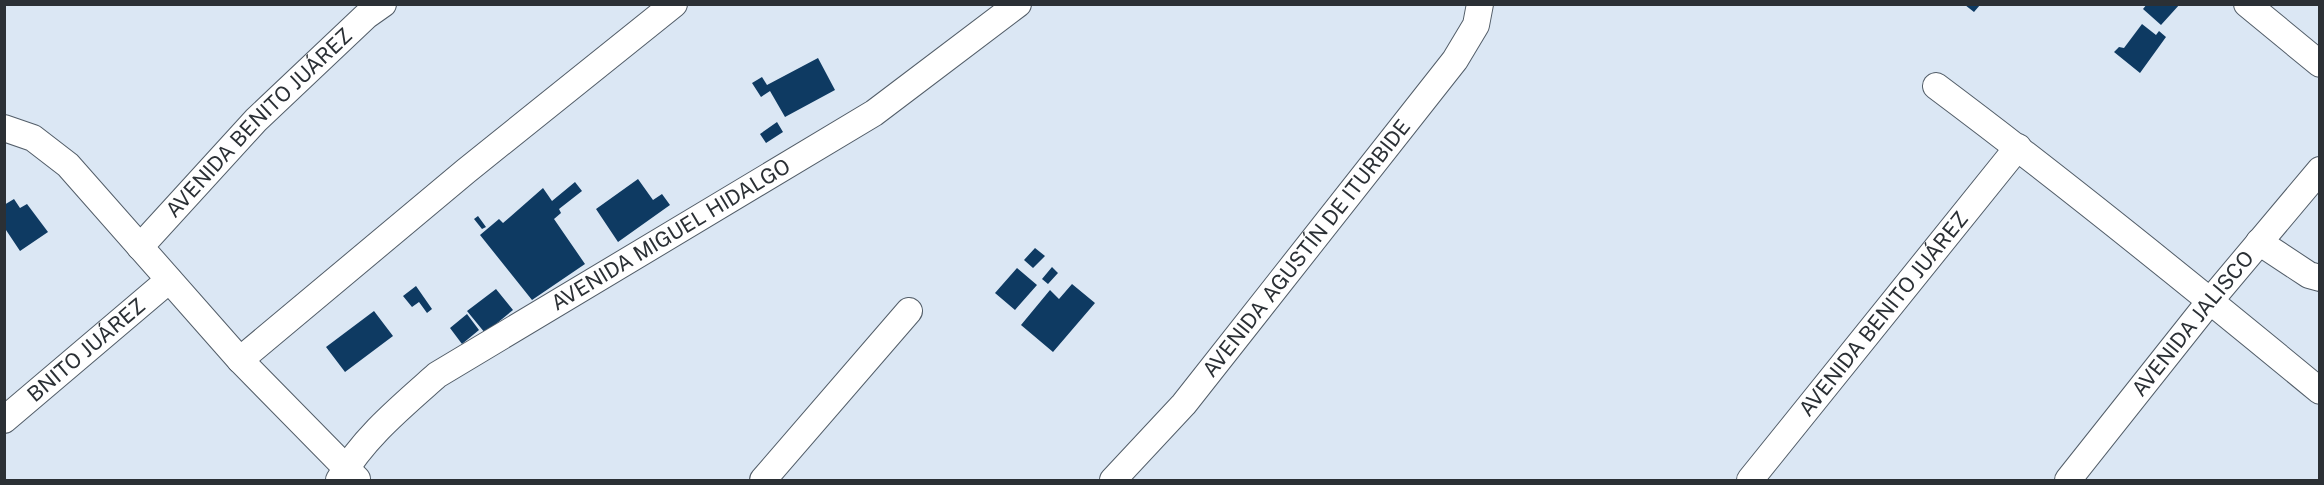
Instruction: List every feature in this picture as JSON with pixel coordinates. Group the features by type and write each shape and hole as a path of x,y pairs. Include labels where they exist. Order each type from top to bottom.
{"street":[{"name":"AVENIDA BENITO JUÁREZ","path":"140,247 256,120 366,16 383,4"},
{"path":"240,360 466,171 674,4"},
{"name":"AVENIDA MIGUEL HIDALGO","path":"348,477 382,424 437,375 874,113 1018,4"},
{"name":"AVENIDA AGUSTÍN DE ITURBIDE","path":"1113,480 1184,404 1455,60 1476,25 1480,4"},
{"path":"2247,4 2319,64"},
{"path":"1936,86 2018,147 2319,391"},
{"path":"4,128 33,138 68,165 240,360 348,477"},
{"name":"AVENIDA BENITO JUÁREZ","path":"1750,480 2018,147"},
{"name":"AVENIDA JALISCO","path":"2068,480 2210,301 2319,170"},
{"path":"2259,242 2309,275 2319,278"},
{"name":"BNITO JUÁREZ","path":"4,420 169,280"},
{"path":"763,480 909,310"}],"building":[{"path":"2147,4 2180,4 2161,25 2143,9"},
{"path":"1965,5 1980,5 1974,12"},
{"path":"2142,24 2156,35 2159,31 2166,37 2140,73 2114,52 2119,47 2124,48"},
{"path":"818,58 835,90 785,117 770,91 761,97 752,83 762,77 767,85"},
{"path":"777,122 783,132 766,143 760,134"},
{"path":"638,179 653,200 662,194 670,205 618,242 596,209"},
{"path":"575,182 582,191 559,209 561,213 554,219 585,264 532,300 480,235 499,219 503,223 543,188 552,201"},
{"path":"14,199 20,208 27,204 48,232 20,251 4,227 4,205"},
{"path":"478,216 486,227 482,229 474,219"},
{"path":"1035,248 1045,256 1033,268 1024,260"},
{"path":"1052,267 1058,273 1048,284 1042,279"},
{"path":"1017,268 1037,285 1015,310 995,293"},
{"path":"1072,284 1095,303 1053,352 1021,325 1050,290 1059,299"},
{"path":"416,286 432,309 427,313 419,302 412,307 403,296"},
{"path":"496,289 513,310 485,333 467,311"},
{"path":"374,311 393,336 345,372 326,347"},
{"path":"467,314 479,330 462,344 450,328"}]}
